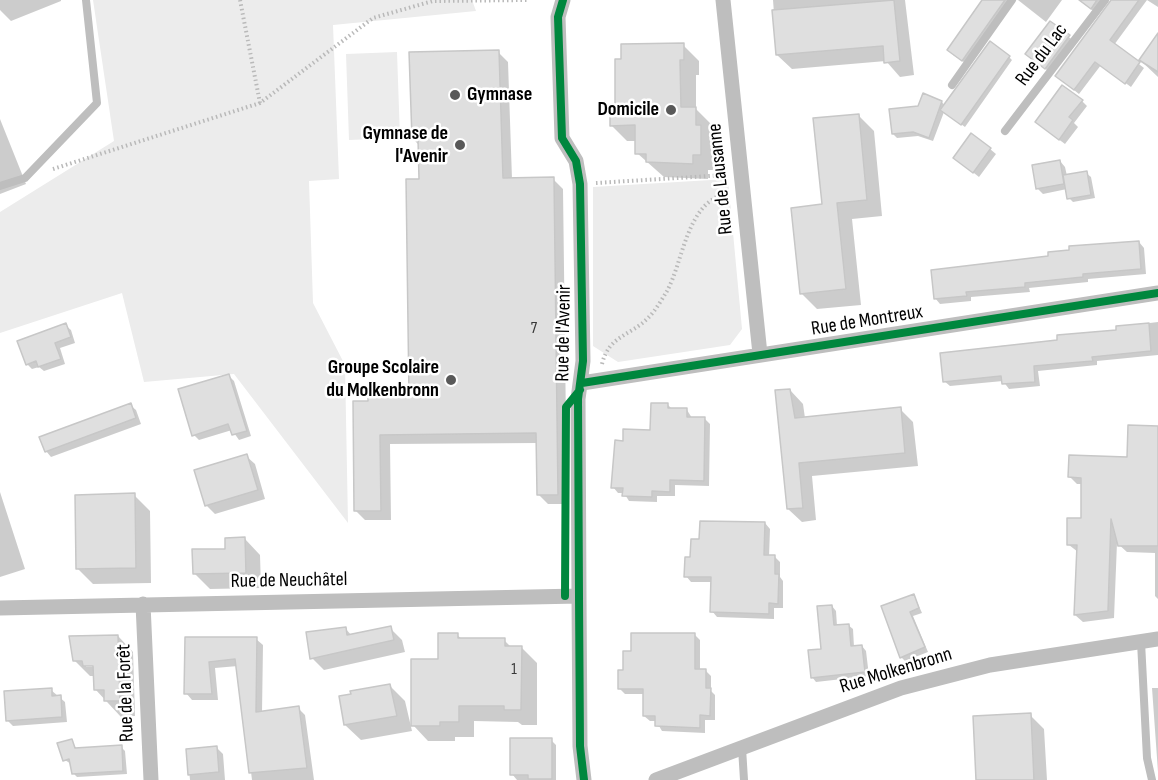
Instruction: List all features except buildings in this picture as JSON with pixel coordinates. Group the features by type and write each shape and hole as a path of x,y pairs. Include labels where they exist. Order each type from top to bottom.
{"street":[{"name":"Rue de l'Avenir","path":"563,0 558,17 562,138 576,161 580,184 582,383 578,399 580,746 584,780"},
{"name":"Rue de Lausanne","path":"723,0 760,354"},
{"name":"Rue de Montreux","path":"582,383 1158,293"},
{"name":"Rue de Neuchâtel","path":"0,608 579,596"},
{"name":"Rue de la Forêt","path":"143,604 151,780"},
{"name":"Rue Molkenbronn","path":"656,780 901,688 990,665 1158,639"}],"lane":[{"path":"0,186 25,178 97,103 86,0"},
{"path":"952,85 1012,0"},
{"name":"Rue du Lac","path":"1005,131 1105,0"},
{"path":"1142,642 1147,758 1152,780"},
{"path":"742,748 744,780"}],"path":[{"path":"240,0 260,103"},
{"path":"25,178 172,133 260,103 373,18 433,1 527,0"},
{"path":"580,184 731,174 743,188 720,194 702,208 683,246 668,289 649,317 605,351 598,379"}],"shaded area":[{"path":"93,0 472,0 476,11 333,25 339,179 309,181 313,303 345,365 348,523 234,374 144,382 122,293 0,333 0,212 114,141"},
{"path":"397,52 400,138 349,140 346,54"},
{"path":"728,179 742,329 730,345 618,362 593,346 593,187"}],"cycle path":[{"path":"563,0 558,17 562,138 576,161 580,184 583,361 578,399 580,746 584,780"},
{"path":"582,383 1158,293"},
{"path":"565,596 566,407 580,390"}],"place":[{"name":"Gymnase","path":"455,95"},
{"name":"Domicile","path":"671,110"},
{"name":"Gymnase de l'Avenir","path":"460,145"},
{"name":"Groupe Scolaire du Molkenbronn","path":"451,380"}]}
